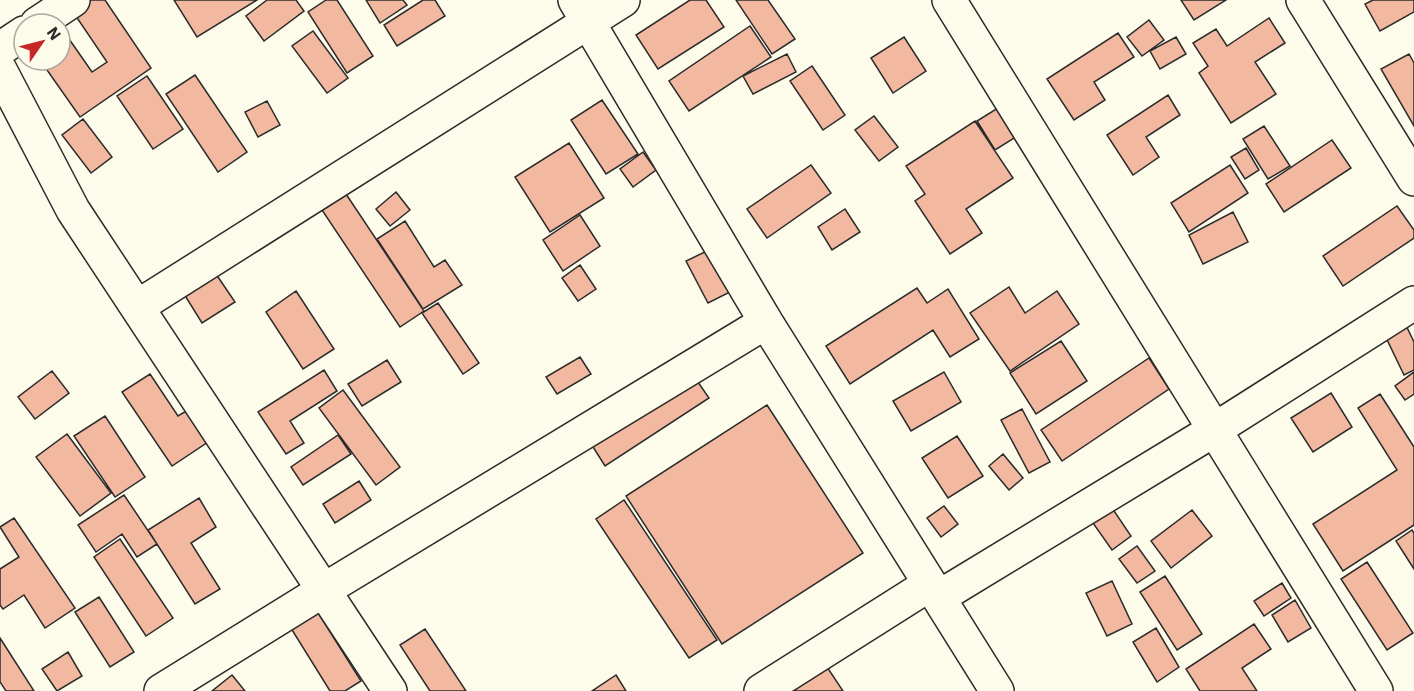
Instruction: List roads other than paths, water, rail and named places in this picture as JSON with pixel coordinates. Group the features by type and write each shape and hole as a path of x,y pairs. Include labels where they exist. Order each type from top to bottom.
{"street":[{"path":"55,12 73,0"},
{"path":"137,307 582,11 623,0"},
{"path":"950,0 1376,691"},
{"path":"1303,0 1414,179"},
{"path":"582,11 766,322 997,691"},
{"path":"0,70 73,210 390,691"},
{"path":"762,691 1214,430 1414,303"},
{"path":"161,691 766,322"}]}
